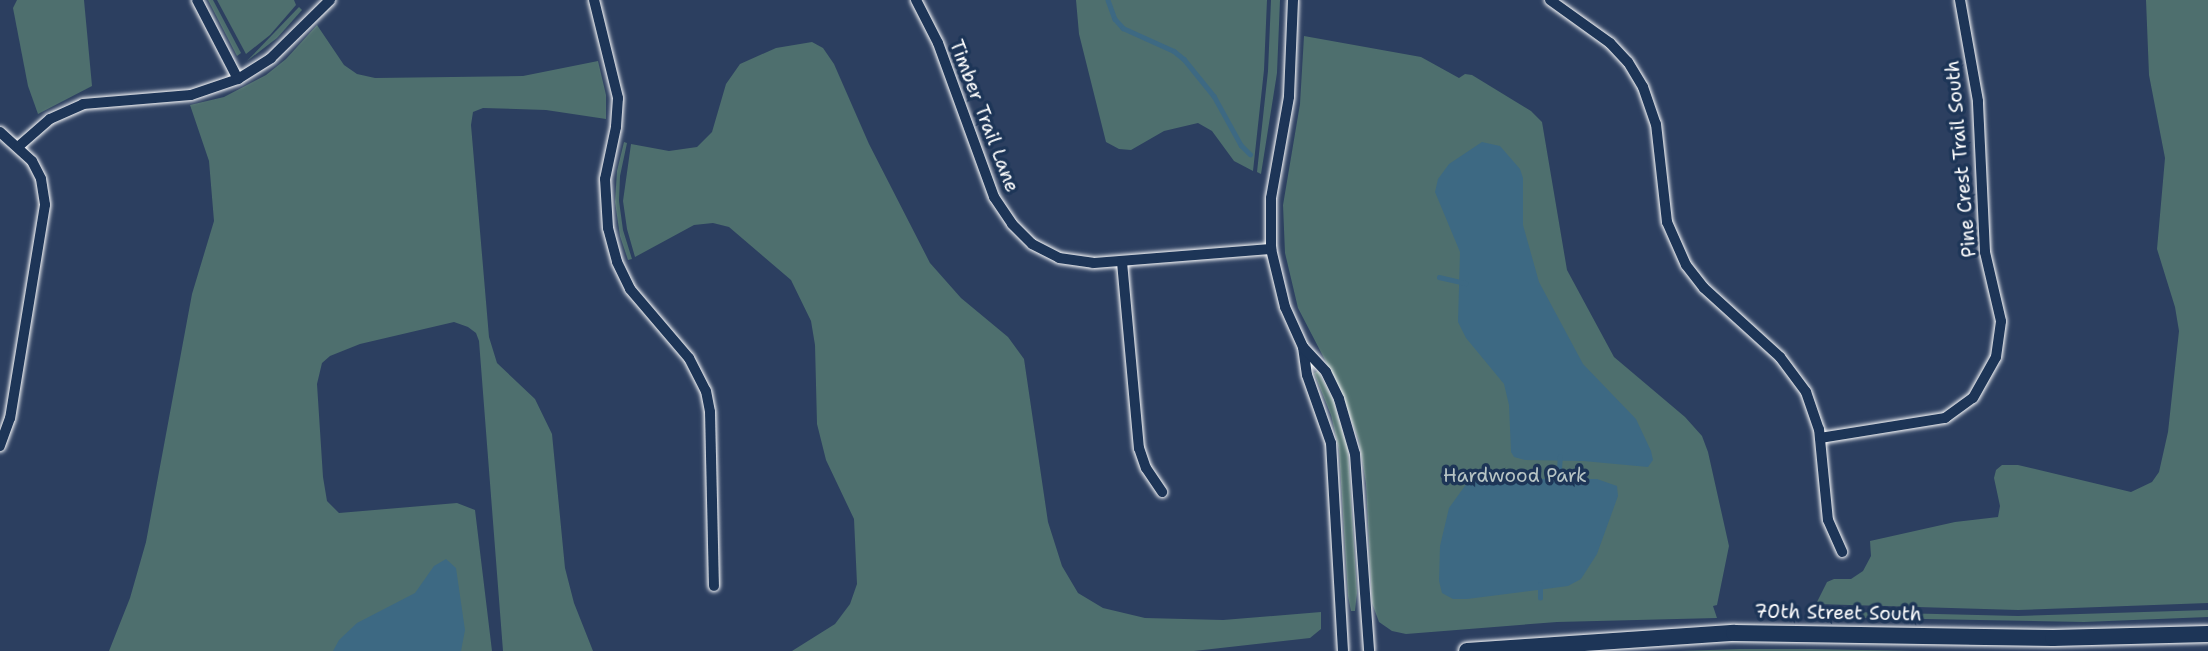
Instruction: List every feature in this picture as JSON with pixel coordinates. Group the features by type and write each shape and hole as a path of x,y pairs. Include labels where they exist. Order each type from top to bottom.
{"main road":[{"name":"70th Street South","path":"1467,651 1734,633 2053,638 2208,634"}],"street":[{"path":"197,0 238,79"},
{"path":"19,146 50,120 83,104 101,100 191,95 238,79 271,58 330,0"},
{"path":"594,0 618,98 616,127 605,179 608,228 617,262 630,289 688,358 706,391 710,412 714,586"},
{"path":"1293,0 1289,97 1271,198 1271,249 1284,307 1303,347 1307,375 1331,443 1343,651"},
{"path":"1550,0 1610,43 1636,74 1649,100 1656,124 1665,211 1675,245 1704,288 1758,334 1792,371 1811,403 1820,438 1827,514 1842,552"},
{"name":"Pine Crest Trail South","path":"1820,438 1945,418 1963,407 1976,394 1996,357 2001,321 1983,241 1978,101 1960,0"},
{"name":"Timber Trail Lane","path":"919,1 938,43 989,186 1007,218 1032,244 1059,258 1085,263 1271,249"},
{"path":"0,132 19,146 32,161 41,179 45,214 10,418 0,446"},
{"path":"1122,262 1139,448 1146,468 1162,492"},
{"path":"1303,347 1322,366 1330,381 1349,428 1355,454 1369,651"}],"green space":[{"path":"17,0 84,0 92,86 38,114 28,86 13,8"},
{"path":"208,0 213,0 241,53 237,56"},
{"path":"217,0 294,0 296,5 270,35 246,54"},
{"path":"1076,0 1267,0 1264,70 1253,171 1234,161 1212,131 1198,123 1164,131 1131,150 1119,149 1106,142 1079,34"},
{"path":"1271,0 1280,0 1277,73 1261,174 1257,172 1268,71"},
{"path":"2146,0 2208,0 2208,603 2018,610 1816,604 1827,582 1834,579 1851,579 1863,571 1871,556 1870,541 1955,522 1998,517 2000,506 1994,478 1996,470 2002,465 2018,465 2131,492 2152,482 2159,472 2168,432 2179,331 2175,307 2157,249 2165,158 2149,75"},
{"path":"299,7 302,10 277,38 247,61"},
{"path":"317,25 344,65 357,74 375,78 523,76 598,61 606,95 606,119 546,110 483,108 473,112 471,125 489,337 497,363 535,399 552,434 565,568 574,603 593,651 503,651 479,341 476,333 454,322 360,344 330,356 322,363 317,384 323,477 327,501 339,513 457,503 475,510 492,651 109,651 130,598 146,542 192,294 214,221 209,161 190,105 224,97 266,75 286,59"},
{"name":"Hardwood Park","path":"1304,36 1421,57 1459,78 1465,74 1472,75 1531,111 1542,122 1567,270 1614,357 1685,417 1702,436 1708,452 1729,546 1717,605 1713,606 1717,618 1557,622 1406,634 1392,631 1379,622 1372,603 1366,484 1359,441 1339,387 1298,308 1285,253 1283,205 1300,104"},
{"path":"812,42 823,48 834,64 869,144 930,263 961,298 1008,337 1024,359 1048,522 1062,566 1078,593 1103,608 1145,618 1223,620 1321,612 1321,629 1310,638 1194,651 792,651 835,624 850,604 857,584 854,519 826,460 817,424 815,345 811,321 791,280 729,227 713,223 694,225 635,257 623,201 631,144 669,151 697,147 712,132 726,84 740,64 776,48"},
{"path":"624,142 627,143 620,176 619,201 623,230 632,259 628,260 620,236 615,202 617,171"},
{"path":"1318,371 1333,400 1348,450 1357,593 1355,611 1351,611 1348,596 1339,450 1331,415 1314,373"},
{"path":"2208,610 2208,617 2084,622 1815,617 1816,611 2018,616"},
{"path":"1739,649 1914,651 1679,651"}],"water":[{"path":"1482,142 1500,146 1520,169 1523,178 1523,225 1539,282 1583,364 1636,419 1651,451 1653,460 1648,467 1583,461 1525,460 1514,457 1511,452 1509,405 1504,384 1466,338 1458,322 1460,252 1435,192 1438,179 1449,164"},
{"path":"1498,479 1597,479 1617,486 1618,496 1597,554 1581,579 1568,586 1467,599 1453,599 1442,593 1439,581 1440,546 1449,508 1467,483"},
{"path":"446,559 456,568 465,630 461,651 333,651 339,640 357,623 415,593 434,566"}],"waterway":[{"path":"1108,0 1115,19 1123,28 1174,51 1184,59 1214,96 1241,145 1250,154"},
{"path":"1439,277 1465,283"},
{"path":"1558,483 1560,457"},
{"path":"1540,585 1540,598"}]}
